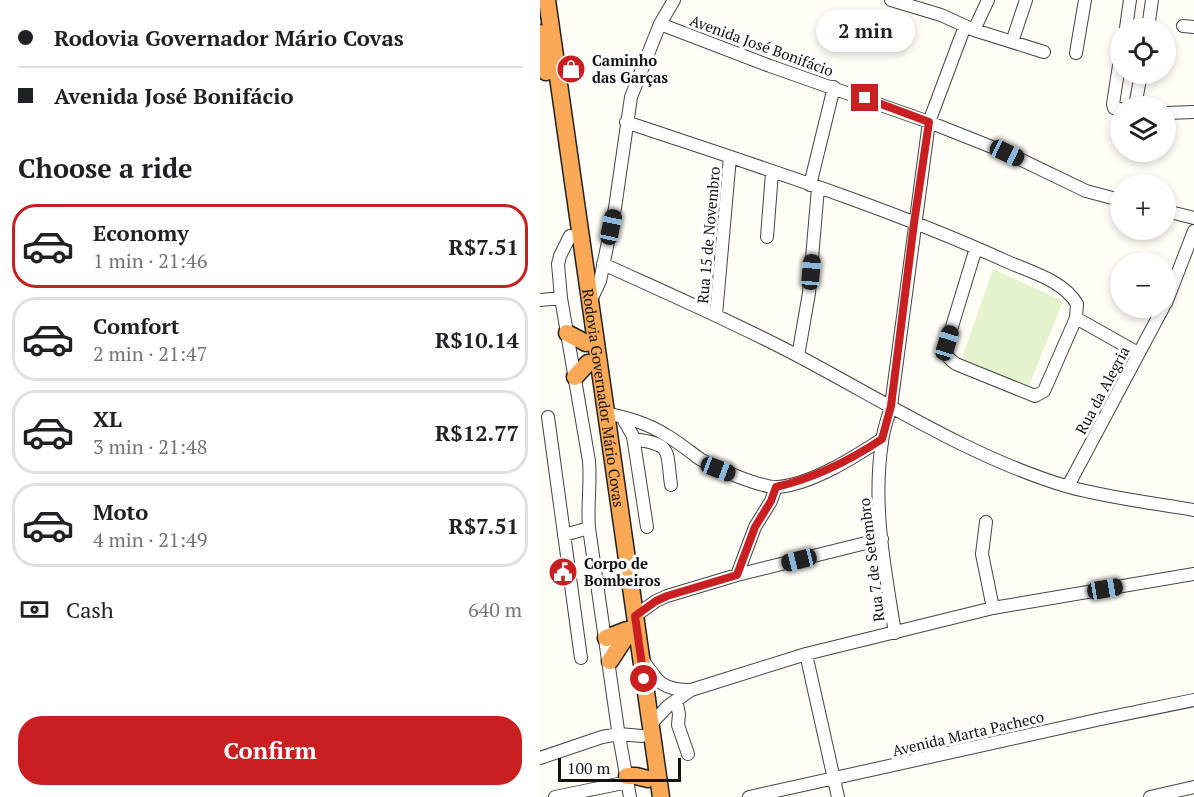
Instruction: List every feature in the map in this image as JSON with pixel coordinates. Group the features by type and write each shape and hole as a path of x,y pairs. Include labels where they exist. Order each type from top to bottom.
{"highway":[{"name":"Rodovia Governador Mário Covas","path":"547,0 590,302 614,415 630,627 640,657 651,797"},
{"name":"Rodovia Governador Mário Covas","path":"540,33 588,363 646,730 661,797"},
{"path":"567,333 586,343"},
{"path":"575,377 588,363"},
{"path":"606,638 630,627"},
{"path":"610,661 630,627"},
{"path":"627,779 636,776 648,779"}],"street":[{"path":"590,302 597,290 615,208 631,97 660,24 674,0"},
{"path":"891,0 941,15 969,28 1044,52"},
{"name":"Rua 7 de Setembro","path":"895,633 878,495 882,439 891,406 929,122 969,28 988,0"},
{"path":"1012,42 1026,0"},
{"path":"1076,53 1085,0"},
{"path":"1127,18 1130,0"},
{"path":"1149,18 1152,0"},
{"name":"Avenida José Bonifácio","path":"660,24 770,66 929,122 1007,153 1086,190 1110,197"},
{"path":"798,356 809,293 814,187 834,87"},
{"path":"1176,113 1194,112"},
{"path":"626,122 914,223 976,248 1053,282 1066,291 1077,304 1076,318 1044,391 1035,396 956,364 946,355 947,343 976,248"},
{"name":"Rua 15 de Novembro","path":"716,315 730,157"},
{"path":"767,237 772,172"},
{"path":"1176,214 1194,218"},
{"path":"1176,277 1194,231"},
{"path":"570,236 558,264 561,298 589,461 591,487 588,508 589,528 630,797"},
{"path":"603,264 716,315 973,448 1023,470 1068,486 1101,494 1194,510"},
{"path":"540,300 561,298"},
{"path":"1076,318 1138,353"},
{"name":"Rua da Alegria","path":"1068,486 1157,318"},
{"path":"614,415 634,439 647,527"},
{"path":"614,415 645,424 718,469 776,487 795,483 833,467 855,457 882,439"},
{"path":"548,417 581,658"},
{"path":"634,439 661,444 666,450 671,485"},
{"path":"737,575 755,527 771,501 776,487"},
{"path":"986,522 982,554 993,608"},
{"path":"564,535 589,528"},
{"path":"630,627 656,601 667,596 737,575 882,539"},
{"path":"540,758 602,737 646,730 668,706 691,690 806,654 993,608 1194,574"},
{"path":"806,654 838,797"},
{"path":"640,657 661,685 670,689 691,690"},
{"path":"676,700 679,714 678,725 687,754"},
{"name":"Avenida Marta Pacheco","path":"749,797 1089,721 1194,700"},
{"path":"555,797 604,792 627,779"},
{"path":"1150,797 1194,787"}],"green space":[{"path":"993,269 1063,301 1028,388 962,359"}],"place":[{"name":"Caminho das Garças","path":"571,69"},
{"name":"Corpo de Bombeiros","path":"563,572"}],"route":[{"path":"644,679 635,616 667,596 737,575 755,527 771,501 776,487 795,483 833,467 855,457 882,439 891,406 929,122 865,98"}]}
